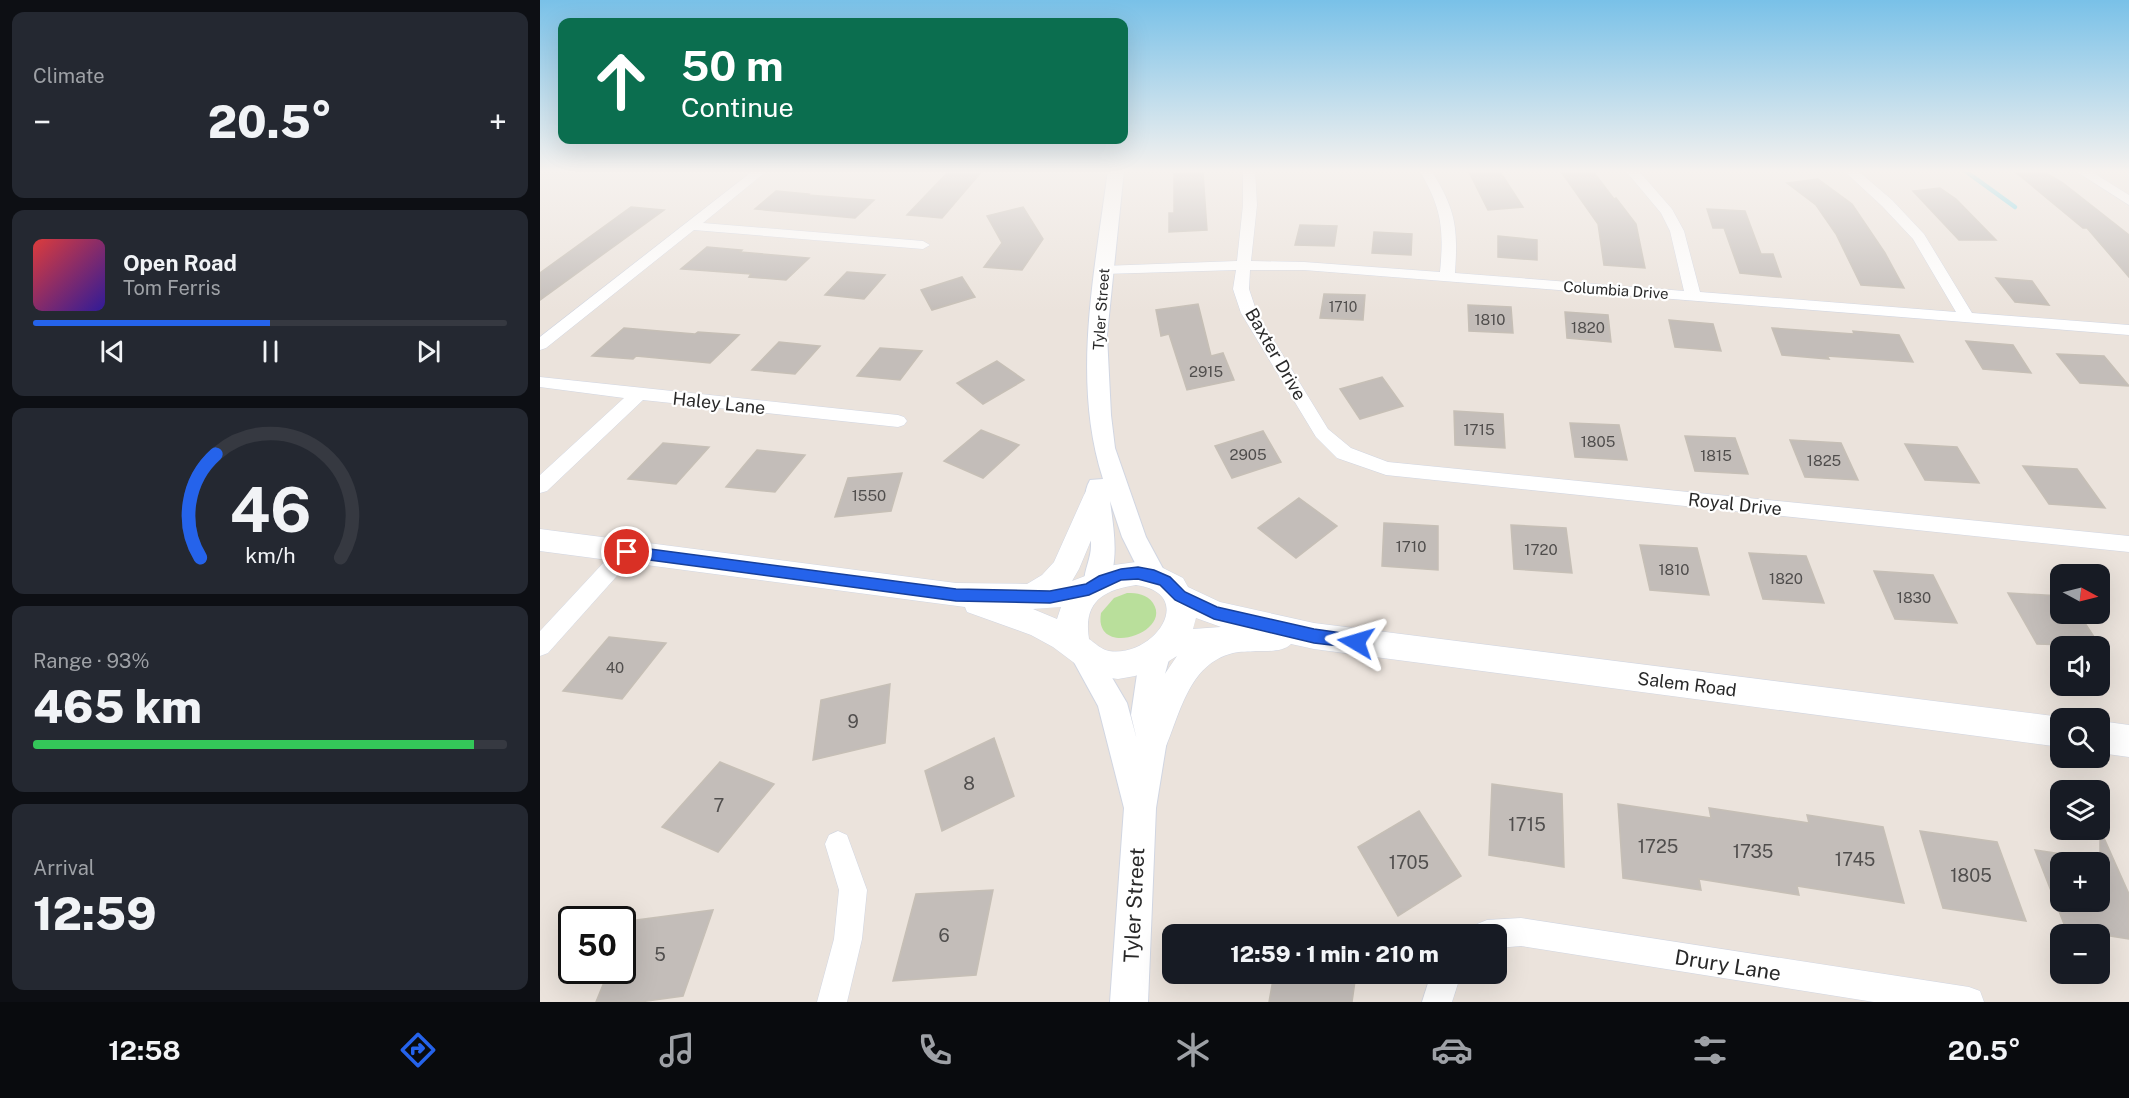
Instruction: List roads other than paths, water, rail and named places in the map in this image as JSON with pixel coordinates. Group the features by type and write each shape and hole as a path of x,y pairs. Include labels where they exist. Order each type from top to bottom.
{"main road":[{"path":"1031,597 1052,583 1065,568 1097,495"},
{"path":"540,540 956,595 1050,597 1093,587 1121,574 1138,573 1165,581 1180,596 1182,612 1179,627 1162,648 1143,660 1111,665 1096,662 1080,650 1028,620 956,595"},
{"path":"1080,650 1070,632 1071,617 1077,602 1093,587"},
{"name":"Salem Road","path":"1180,596 1214,613 1314,636 2050,731"},
{"name":"Salem Road","path":"1162,648 1227,641 1314,636"},
{"path":"1152,740 1159,716 1186,670 1199,655 1227,641"},
{"path":"2110,738 2129,741"}],"street":[{"path":"540,345 704,217"},
{"name":"Tyler Street","path":"1110,217 1096,335 1104,448 1134,537 1154,576"},
{"name":"Baxter Drive","path":"1249,217 1241,289 1249,313 1322,433 1344,453"},
{"path":"1447,276 1451,228 1448,217"},
{"path":"1670,217 1677,231 1693,296"},
{"path":"1900,217 1919,237 1967,317"},
{"path":"692,226 923,245"},
{"name":"Columbia Drive","path":"1103,270 1304,266 2129,330"},
{"name":"Haley Lane","path":"540,382 898,421"},
{"path":"540,486 639,394"},
{"name":"Tyler Street","path":"1093,587 1104,546 1097,495 1104,448"},
{"name":"Royal Drive","path":"1344,453 1386,468 2129,544"},
{"path":"540,646 627,552"},
{"name":"Tyler Street","path":"1129,1002 1140,808 1152,740 1146,715 1151,674 1162,648"},
{"name":"Tyler Street","path":"1080,650 1112,703 1140,808"},
{"path":"832,1002 848,939 853,890 838,844"},
{"name":"Drury Lane","path":"1507,933 1521,932 1969,1002"},
{"path":"1437,1002 1443,984"}]}
